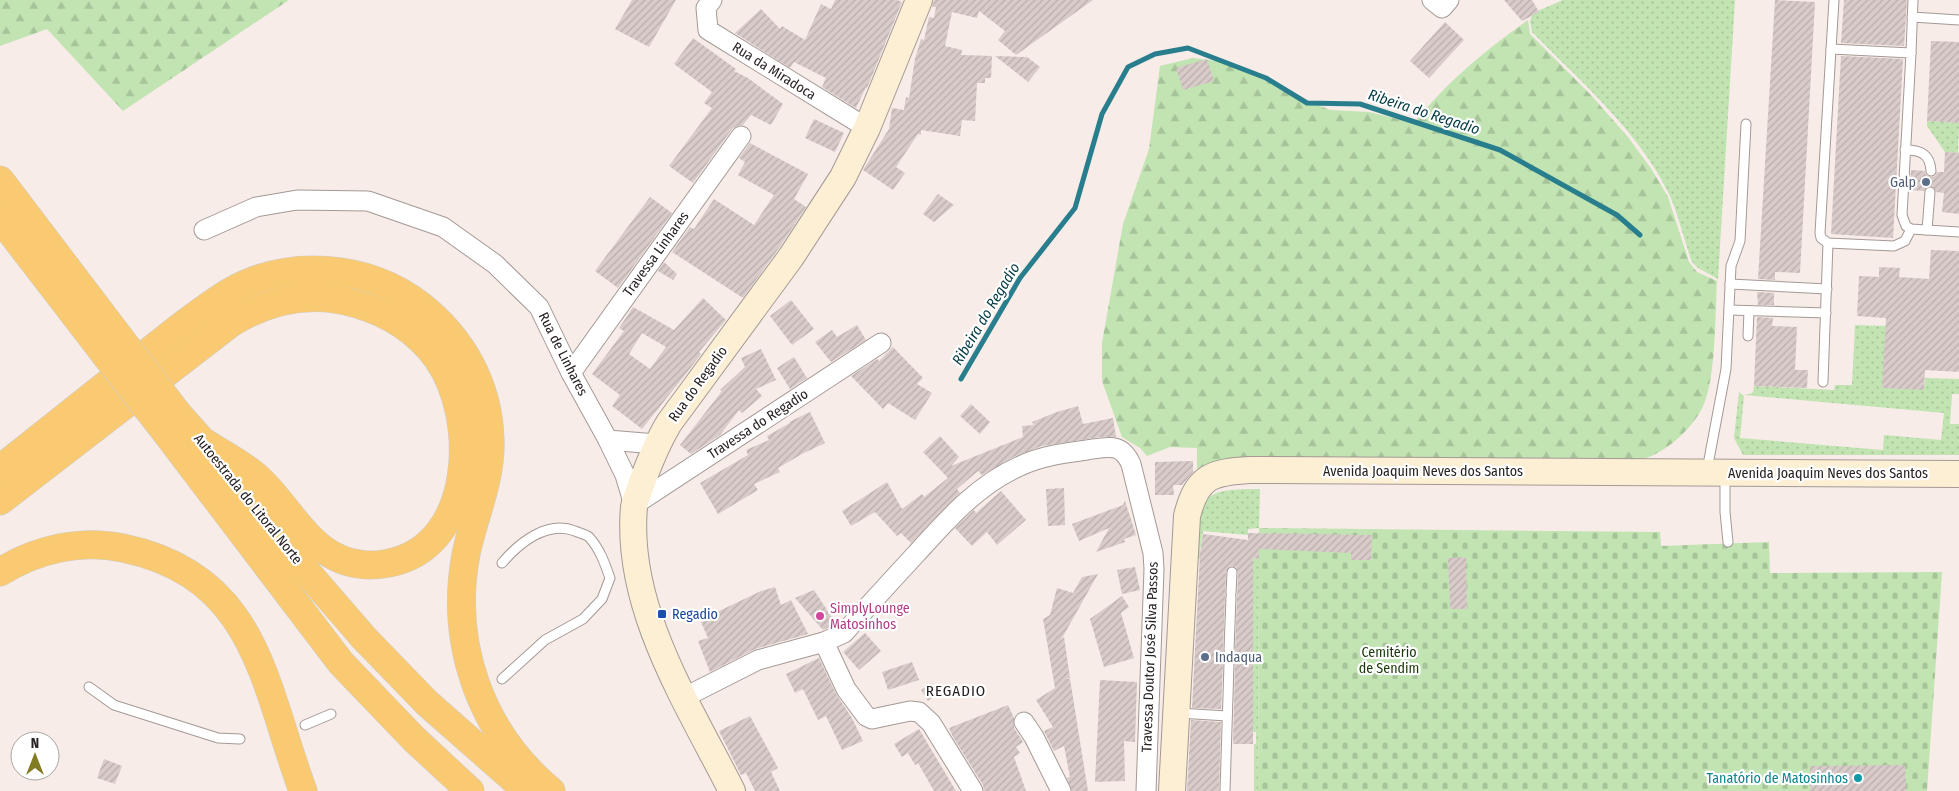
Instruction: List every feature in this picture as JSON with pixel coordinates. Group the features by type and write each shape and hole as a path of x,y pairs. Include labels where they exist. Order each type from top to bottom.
{"highway":[{"name":"Autoestrada do Litoral Norte","path":"0,180 110,343 171,422 341,663 414,739 470,791"},
{"name":"Autoestrada do Litoral Norte","path":"0,218 110,343"},
{"path":"0,469 70,412 203,310 230,292 248,283 295,271 333,270 374,280 411,298 436,319 461,347 478,379 487,409 490,462 466,553 462,588 463,628 470,665 480,697 504,741 520,763 551,791"},
{"path":"0,501 231,323 276,301 311,297 346,300 394,319 412,332 437,358 451,383 460,417 463,460 453,511 434,541 408,559 384,565 354,563 337,558 317,544 258,478 202,440"},
{"name":"Autoestrada do Litoral Norte","path":"171,422 202,440 267,526 364,638 427,703 527,791"},
{"path":"0,572 39,552 84,545 118,547 148,554 175,564 190,573 229,608 248,636 303,791"}],"street":[{"name":"Rua da Miradoca","path":"712,0 706,8 708,30 867,128"},
{"name":"Rua do Regadio","path":"732,791 661,651 648,612 634,550 634,505 656,444 669,423 791,257 843,177 867,128 919,0"},
{"name":"Travessa Linhares","path":"571,373 742,136"},
{"name":"Rua de Linhares","path":"204,230 256,207 297,200 368,201 442,227 494,264 539,307 571,373 625,475 634,505"},
{"name":"Travessa do Regadio","path":"634,505 881,343"},
{"path":"608,440 656,444"},
{"name":"Travessa Doutor José Silva Passos","path":"684,697 758,660 835,639 844,633 957,510 982,488 1021,465 1048,456 1116,447 1127,456 1131,464 1154,569 1146,791"},
{"name":"Avenida Joaquim Neves dos Santos","path":"1172,791 1187,516 1194,492 1213,475 1224,471 1250,470 1959,474"},
{"path":"824,642 846,689 866,716 872,719 910,711 919,712 931,723 973,791"},
{"path":"1024,722 1034,737 1061,791"}],"lane":[{"path":"1834,0 1821,238 1828,244 1894,246 1905,241 1911,229"},
{"path":"1913,0 1902,215 1906,226 1911,229 1959,232"},
{"path":"1912,17 1959,20"},
{"path":"1831,49 1911,53"},
{"path":"1728,542 1725,512 1716,472 1726,369 1731,266 1740,241 1746,124"},
{"path":"1905,150 1915,150 1928,157 1931,171"},
{"path":"1927,230 1930,192"},
{"path":"1823,382 1828,244"},
{"path":"1730,284 1827,289"},
{"path":"1729,310 1826,313"},
{"path":"1748,336 1749,311"},
{"path":"502,563 510,552 532,536 548,529 569,528 588,536 600,552 610,578 602,598 583,619 545,640 502,679"},
{"path":"1229,650 1232,572"},
{"path":"1225,791 1229,664"},
{"path":"89,687 114,705 218,738 240,739"},
{"path":"1176,713 1227,716"},
{"path":"305,725 331,714"}],"green space":[{"path":"0,0 289,0 123,111 47,29 0,46"},
{"path":"1563,0 1735,0 1718,279 1698,268 1692,262 1670,196 1642,150 1608,108 1532,32 1530,21 1533,13"},
{"path":"1528,20 1530,34 1590,94 1628,137 1652,170 1668,197 1689,262 1697,272 1717,281 1714,344 1708,391 1700,412 1680,437 1654,455 1643,459 1623,461 1220,461 1207,464 1197,470 1197,448 1170,447 1147,456 1140,448 1122,437 1102,381 1102,343 1123,224 1149,149 1160,66 1193,58 1226,62 1254,73 1296,96 1330,110 1369,112 1414,123 1467,67"},
{"path":"1927,121 1959,123 1958,153 1945,152 1927,126"},
{"path":"1855,325 1886,326 1924,390 1925,378 1959,379 1959,394 1952,394 1950,424 1959,424 1959,455 1743,455 1734,438 1739,392 1744,396 1740,438 1883,450 1884,435 1941,440 1944,413 1744,395 1753,393 1754,386 1834,390 1835,385 1852,385"},
{"path":"1260,489 1259,528 1248,529 1248,535 1203,531 1200,551 1259,559 1258,791 1254,791 1254,744 1256,744 1256,732 1253,732 1253,565 1198,559 1199,551 1195,550 1199,517 1202,506 1208,498 1226,491"},
{"name":"Cemitério de Sendim","path":"1259,528 1660,532 1661,546 1769,542 1770,573 1942,572 1927,791 1258,791"}],"building":[{"path":"632,0 676,0 649,47 615,29"},
{"path":"835,0 897,0 902,2 867,88 856,108 822,87 826,78 794,62 790,68 735,33 761,9 780,29 782,26 805,40 821,4 831,9"},
{"path":"934,0 1093,0 1016,55 998,40 1005,31 979,11 977,18 952,12 945,46 962,50 961,55 992,56 991,78 985,78 985,83 977,83 975,121 962,120 960,136 921,130 921,135 918,134 896,167 905,173 893,190 863,170 889,129 892,108 904,110 906,97 909,98 915,59 921,39 924,40 929,17 934,18 936,7 932,7"},
{"path":"1504,0 1532,0 1539,12 1522,21"},
{"path":"1775,0 1815,2 1800,273 1775,272 1775,280 1758,279"},
{"path":"1844,0 1907,0 1904,46 1841,43"},
{"path":"1445,22 1464,40 1429,78 1410,61"},
{"path":"693,38 736,69 734,71 748,78 783,104 771,125 751,115 743,125 732,129 693,183 669,166 712,108 704,103 712,92 674,64"},
{"path":"1931,41 1959,42 1959,123 1927,121"},
{"path":"995,56 1027,57 1040,67 1028,82"},
{"path":"1841,56 1903,59 1893,238 1831,234"},
{"path":"1207,59 1214,81 1183,90 1176,68"},
{"path":"814,119 844,133 835,152 805,138"},
{"path":"750,143 808,174 794,199 806,207 743,298 672,252 690,227 694,229 714,199 754,225 774,195 738,175 745,162 739,158"},
{"path":"1945,152 1959,153 1959,214 1942,212 1944,193 1936,192 1933,187 1927,187 1924,191 1910,190 1911,170 1925,171 1926,175 1931,177 1935,176 1937,172 1944,172"},
{"path":"938,194 954,205 934,222 923,214"},
{"path":"650,197 672,213 618,288 595,271"},
{"path":"1931,250 1959,251 1959,372 1925,370 1924,390 1882,388 1886,318 1857,316 1859,276 1879,277 1879,267 1900,268 1899,277 1929,279"},
{"path":"664,262 677,274 673,280 658,271"},
{"path":"1757,292 1774,293 1774,305 1758,305"},
{"path":"703,298 726,320 699,352 701,354 642,429 612,406 620,395 592,374 624,331 619,328 633,307 674,330","holes":["642,333 666,347 650,369 629,354"]},
{"path":"791,300 814,329 792,345 770,316"},
{"path":"1757,317 1773,318 1772,326 1797,327 1795,370 1808,370 1807,388 1754,386"},
{"path":"857,325 866,340 831,362 815,342 832,330 837,337"},
{"path":"893,347 923,378 917,384 932,393 915,420 888,403 883,409 851,376 877,359 879,361"},
{"path":"761,349 776,380 756,389 762,396 742,413 739,410 720,435 691,454 680,445 722,391 720,390 745,367 741,358"},
{"path":"794,357 807,378 790,389 777,368"},
{"path":"971,404 990,422 980,434 960,416"},
{"path":"1078,406 1083,424 1113,418 1116,437 1100,437 1042,446 1015,456 982,475 978,471 957,489 960,493 911,543 901,533 897,536 875,512 851,526 842,511 887,482 902,509 922,494 924,497 948,478 923,452 940,436 959,457 951,466 1023,437 1022,426 1034,425 1032,422"},
{"path":"810,412 825,443 778,468 780,472 754,484 758,490 718,514 700,483 748,455 746,450 769,440 767,436 789,422"},
{"path":"1193,461 1193,472 1182,485 1173,485 1174,495 1155,495 1155,462"},
{"path":"1064,488 1065,525 1048,526 1046,489"},
{"path":"1001,491 1026,520 997,545 987,532 972,546 955,528 974,510 976,513"},
{"path":"1125,501 1136,535 1124,539 1125,542 1096,552 1109,528 1079,541 1072,524 1123,505"},
{"path":"1248,533 1372,535 1371,560 1351,560 1351,553 1259,549 1259,559 1253,558 1253,744 1233,744 1235,664 1233,659 1226,658 1223,663 1221,709 1192,708 1200,554 1203,534 1248,540","holes":["1230,566 1236,567 1238,572 1235,650 1234,654 1229,656 1225,655 1223,650 1226,572"]},
{"path":"1466,557 1467,609 1450,609 1448,558"},
{"path":"1135,567 1140,590 1122,594 1117,570"},
{"path":"1098,574 1061,640 1064,637 1070,678 1066,679 1070,679 1088,791 1072,791 1067,778 1070,777 1064,746 1054,751 1044,731 1053,727 1036,700 1055,688 1043,619 1050,615 1057,588 1073,593 1082,577"},
{"path":"775,587 781,605 791,600 808,634 755,649 710,672 698,641 708,638 701,622 717,616 715,613 761,591"},
{"name":"SimplyLounge Matosinhos","path":"814,590 836,624 823,630 795,598"},
{"path":"1122,596 1129,607 1121,613 1134,658 1104,667 1090,619"},
{"path":"865,633 881,651 859,670 843,652"},
{"path":"819,658 836,694 852,718 863,741 842,750 826,716 818,720 803,689 795,693 786,674"},
{"path":"912,662 919,680 888,690 882,672"},
{"path":"1100,680 1137,682 1135,742 1124,741 1125,781 1095,782"},
{"path":"932,683 939,693 928,701 921,690"},
{"path":"1008,705 1014,718 1014,728 1023,742 1016,747 1020,753 1014,757 1026,791 984,791 983,785 949,728"},
{"path":"750,716 778,768 771,772 780,791 755,791 746,773 741,775 719,731"},
{"path":"1191,720 1221,722 1219,791 1187,791"},
{"path":"919,729 956,791 934,791 918,763 915,765 908,753 902,757 894,744"},
{"path":"104,759 122,766 115,784 97,778"},
{"name":"Tanatório de Matosinhos","path":"1905,765 1906,791 1810,791 1810,766"}],"waterway":[{"name":"Ribeira do Regadio","path":"961,379 1020,278 1075,208 1102,114 1128,67 1155,54 1188,48 1266,78 1307,103 1360,104 1500,150 1617,215 1640,235"}],"place":[{"name":"Galp","path":"1926,182"},
{"name":"Regadio","path":"662,614"},
{"name":"SimplyLounge Matosinhos","path":"820,616"},
{"name":"Indaqua","path":"1205,657"},
{"name":"Tanatório de Matosinhos","path":"1858,778"}],"district":[{"name":"REGADIO","path":"956,691"}]}
